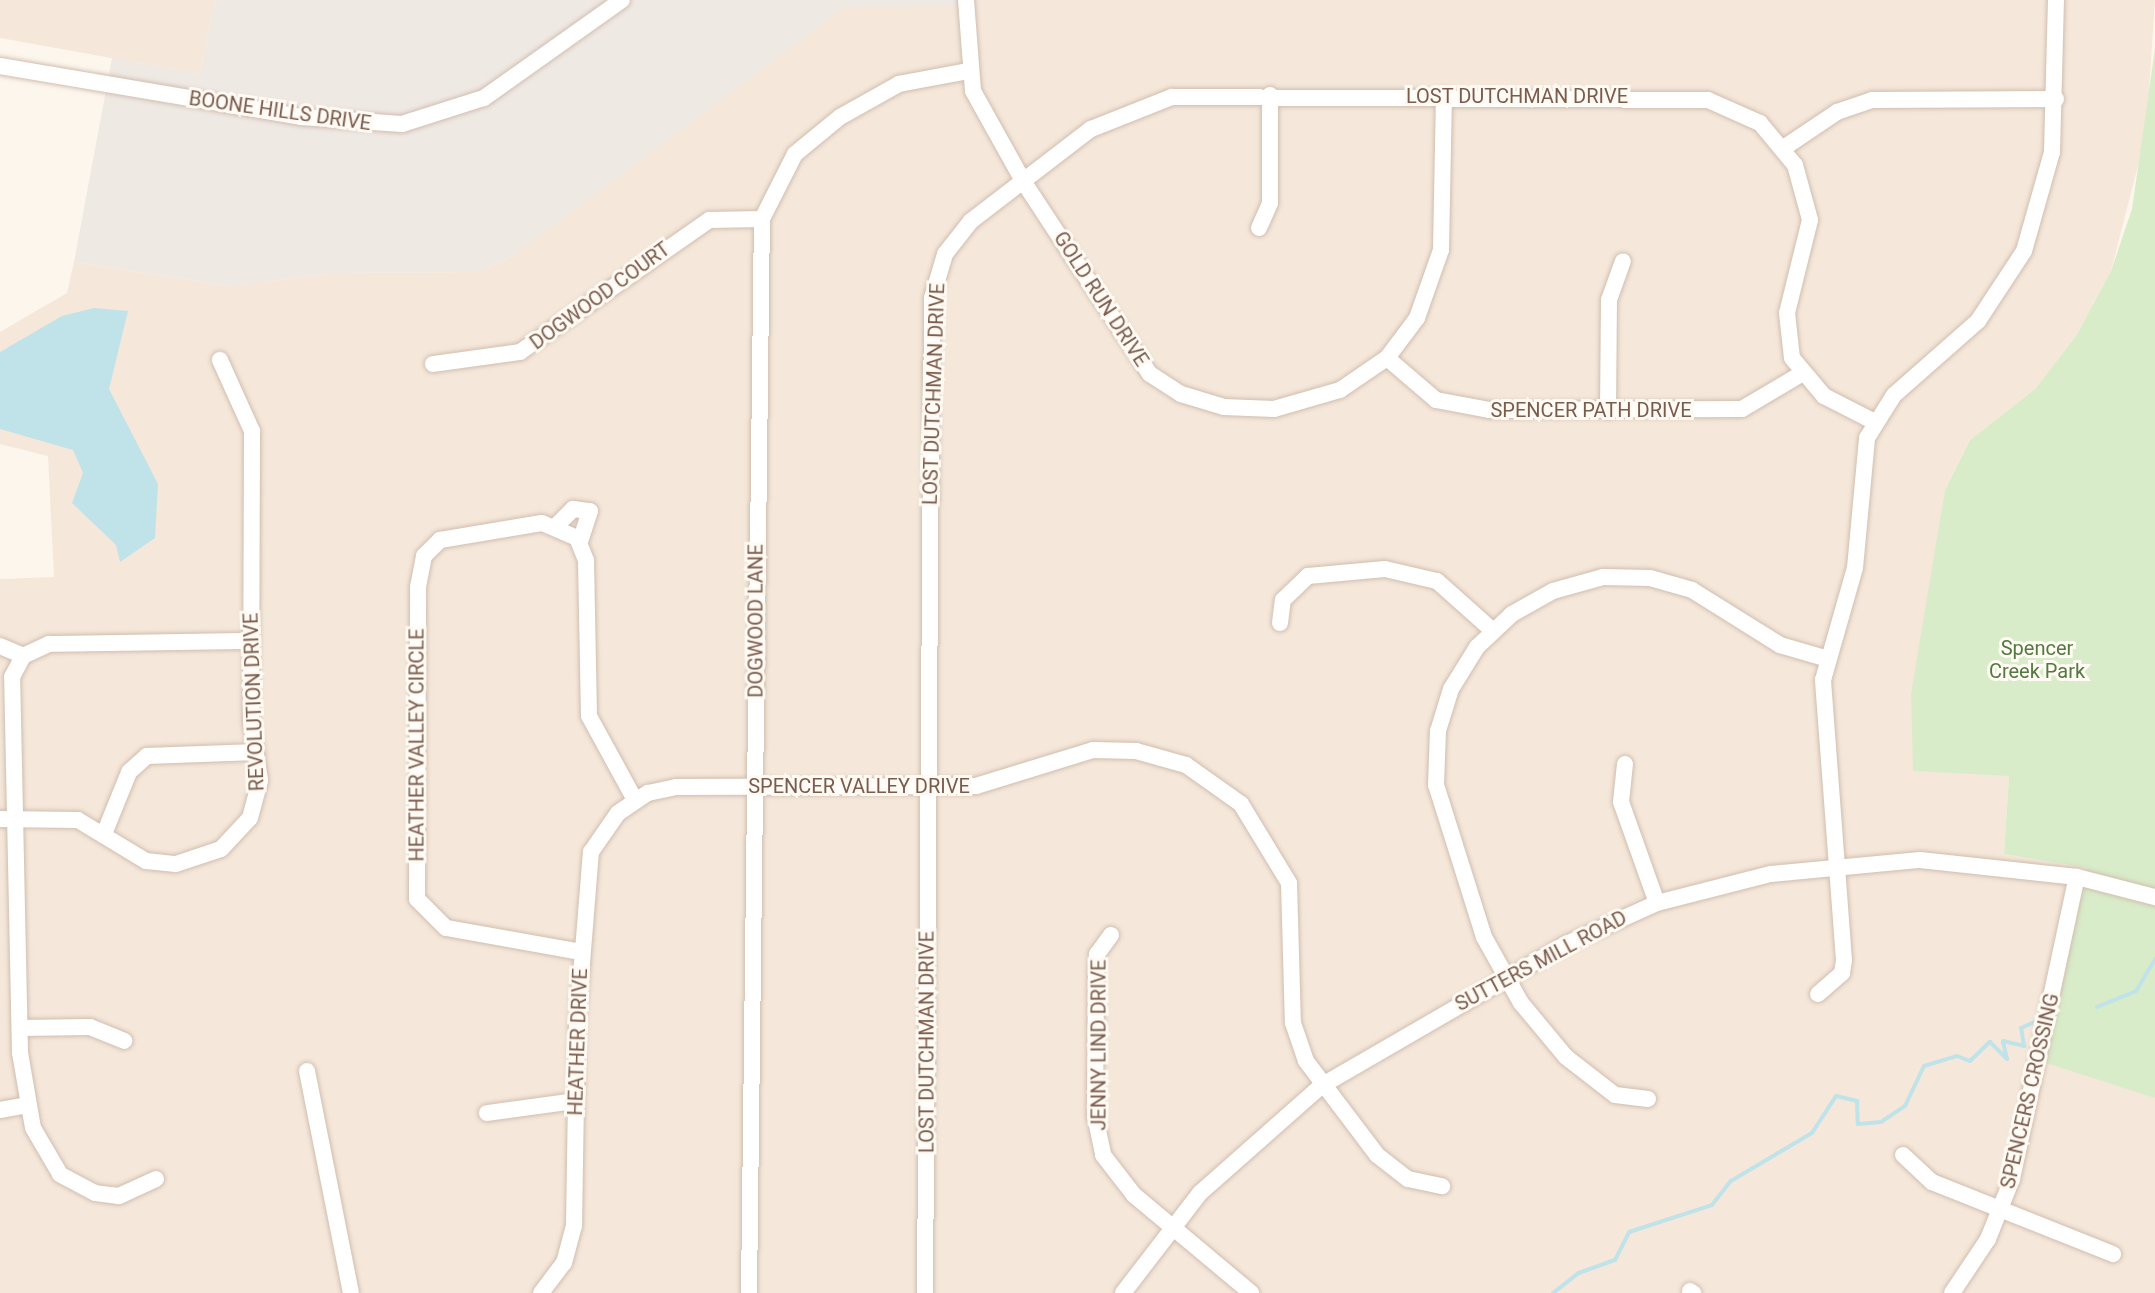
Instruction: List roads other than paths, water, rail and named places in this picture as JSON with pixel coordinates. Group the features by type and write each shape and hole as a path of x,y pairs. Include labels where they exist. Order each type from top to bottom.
{"street":[{"name":"BOONE HILLS DRIVE","path":"0,66 301,117 402,124 484,98 622,0"},
{"name":"GOLD RUN DRIVE","path":"966,0 968,71 983,114 1023,181 1138,360 1181,394 1224,407 1296,406 1340,390 1387,358 1425,302 1441,250 1444,96"},
{"path":"1818,994 1842,973 1844,960 1822,710 1828,659 1855,568 1862,461 1875,422 2007,282 2044,189 2056,99 2056,0"},
{"name":"DOGWOOD LANE","path":"749,1293 762,219 795,154 840,117 899,84 968,71"},
{"path":"1259,228 1270,203 1270,95"},
{"name":"LOST DUTCHMAN DRIVE","path":"925,1293 932,298 957,236 1023,181 1133,107 1182,96 1708,100 1744,112 1785,147"},
{"path":"1875,422 1824,396 1801,374 1788,343 1787,313 1810,220 1785,147 1837,112 1872,100 2056,99"},
{"name":"DOGWOOD COURT","path":"433,364 520,352 709,220 762,219"},
{"path":"1608,411 1609,300 1623,261"},
{"name":"SPENCER PATH DRIVE","path":"1387,358 1418,390 1454,406 1608,411 1742,409 1801,374"},
{"name":"REVOLUTION DRIVE","path":"6,819 78,820 146,861 206,858 250,818 260,780 251,641 252,431 220,360"},
{"name":"HEATHER VALLEY CIRCLE","path":"581,952 446,928 425,912 416,885 424,556 453,535 557,525 573,509 590,511 580,542 589,716 635,800"},
{"path":"557,525 580,542"},
{"path":"1280,623 1283,600 1308,576 1385,569 1437,581 1492,630"},
{"path":"1648,1099 1600,1087 1543,1032 1505,977 1457,864 1436,771 1451,689 1492,630 1529,602 1580,582 1650,578 1713,599 1780,645 1828,659"},
{"path":"156,1179 111,1197 76,1185 47,1160 29,1105 20,1028 6,819 6,684 23,656 63,643 251,641"},
{"path":"0,646 23,656"},
{"name":"SPENCER VALLEY DRIVE","path":"635,800 676,787 929,787 995,783 1072,754 1116,749 1162,756 1226,788 1269,839 1289,883 1293,1023 1321,1086 1395,1170 1442,1186"},
{"path":"104,834 129,772 147,756 256,752"},
{"path":"1625,764 1621,802 1657,903"},
{"name":"HEATHER DRIVE","path":"541,1293 564,1263 572,1237 581,952 591,852 606,825 635,800"},
{"name":"SUTTERS MILL ROAD","path":"1123,1293 1171,1226 1246,1148 1321,1086 1505,977 1657,903 1836,865 1957,861 2077,877 2153,897"},
{"name":"SPENCERS CROSSING","path":"1952,1293 2001,1212 2077,877"},
{"name":"JENNY LIND DRIVE","path":"1111,935 1097,954 1097,1135 1121,1183 1251,1293"},
{"path":"20,1028 90,1027 124,1041"},
{"path":"307,1071 351,1293"},
{"path":"487,1113 575,1101"},
{"path":"0,1110 29,1105"},
{"path":"1903,1155 1919,1176 2001,1212 2113,1254"}],"water":[{"path":"94,308 128,311 109,389 158,484 155,538 120,562 116,545 72,503 83,473 73,450 0,429 0,352 62,316"}],"waterway":[{"path":"2097,1007 2136,991 2155,959"},
{"path":"1553,1293 1579,1273 1615,1260 1629,1232 1712,1205 1731,1181 1812,1133 1836,1096 1857,1101 1858,1124 1881,1122 1905,1106 1924,1066 1957,1056 1970,1061 1990,1042 2007,1059 2003,1041 2024,1046 2021,1028 2037,1021"}],"park label":[{"name":"Spencer Creek Park","path":"2037,660"}]}
